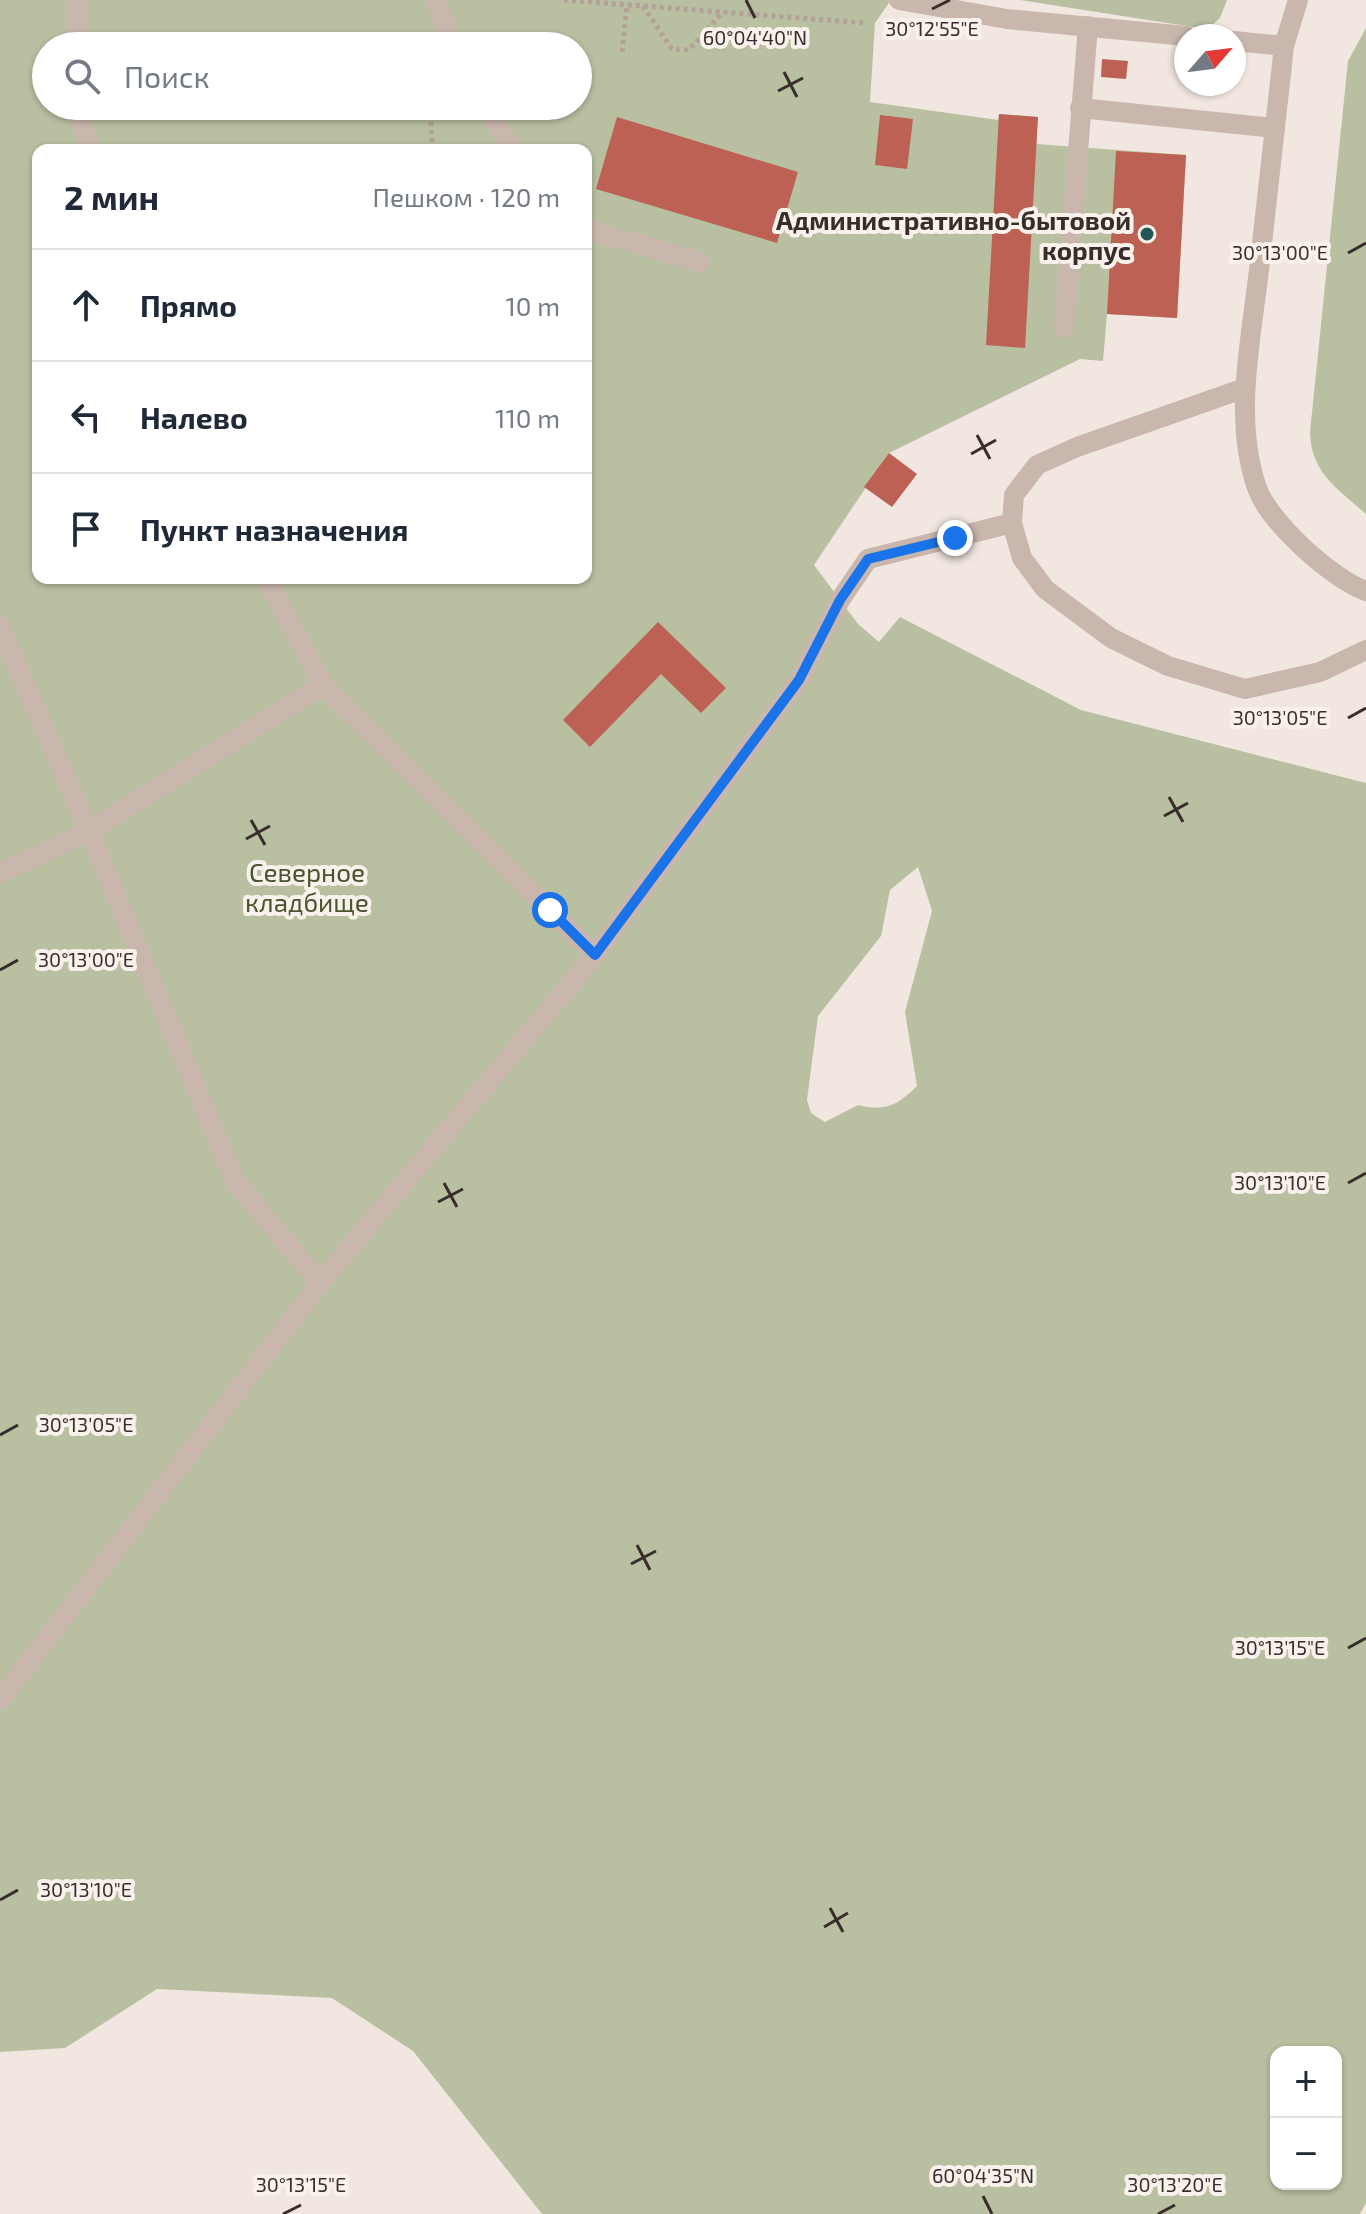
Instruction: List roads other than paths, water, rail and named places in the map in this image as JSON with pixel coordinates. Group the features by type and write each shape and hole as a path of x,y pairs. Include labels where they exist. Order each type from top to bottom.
{"street":[{"path":"77,32 78,0"},
{"path":"436,0 448,32"},
{"path":"899,0 1007,19 1174,35"},
{"path":"1298,0 1284,46 1245,388 1248,448 1258,490 1282,525 1317,561 1366,591"},
{"path":"1064,328 1088,26"},
{"path":"1246,42 1284,46"},
{"path":"1080,108 1275,128"},
{"path":"81,120 89,144"},
{"path":"494,120 509,144"},
{"path":"592,231 700,262"},
{"path":"1245,388 1077,447 1037,465 1014,495 1012,523 1022,558 1045,589 1111,638 1168,666 1245,689 1320,672 1366,650"},
{"path":"0,1700 320,1283 595,955 799,680 840,600 868,559 1012,523"},
{"path":"269,584 323,685 595,955"},
{"path":"0,627 235,1181 320,1283"},
{"path":"0,873 89,831 323,685"}],"place":[{"name":"Административно-бытовой корпус","path":"1147,234"}],"park label":[{"name":"Северное кладбище","path":"307,886"}]}
